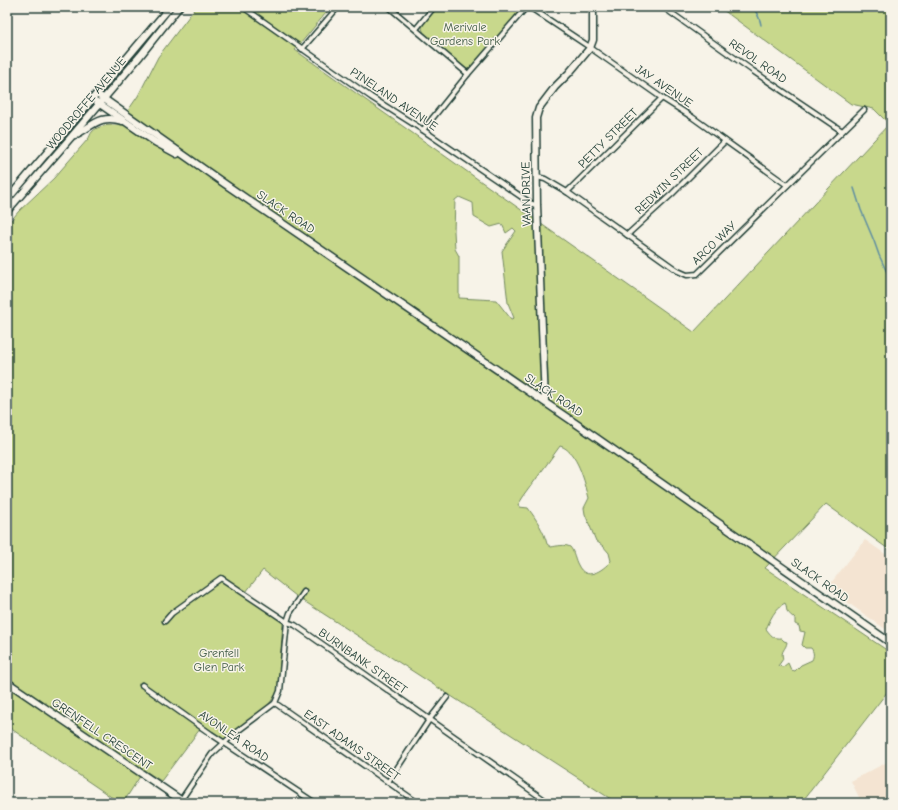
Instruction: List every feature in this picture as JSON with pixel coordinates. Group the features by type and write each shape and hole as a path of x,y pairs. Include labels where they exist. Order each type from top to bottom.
{"street":[{"name":"WOODROFFE AVENUE","path":"7,200 170,7"},
{"name":"WOODROFFE AVENUE","path":"7,210 102,101 179,7"},
{"name":"PINELAND AVENUE","path":"243,7 371,97 423,130 532,204 537,204"},
{"path":"302,49 338,7"},
{"path":"389,7 468,74"},
{"path":"416,29 434,7"},
{"path":"423,130 468,74 526,7"},
{"name":"JAY AVENUE","path":"526,7 531,8 692,117 788,185"},
{"path":"590,48 593,40 593,7"},
{"name":"REVOL ROAD","path":"663,7 753,71 842,131"},
{"name":"VAAN DRIVE","path":"545,402 537,204 536,118 539,108 555,87 590,48"},
{"name":"SLACK ROAD","path":"95,96 545,402 891,643"},
{"name":"PETTY STREET","path":"567,192 662,98"},
{"name":"SLACK ROAD","path":"102,101 127,123 155,142 203,168"},
{"name":"ARCO WAY","path":"537,177 567,192 678,271 687,275 697,274 864,110"},
{"path":"72,136 101,120 117,119 127,123"},
{"name":"REDWIN STREET","path":"627,235 672,194 725,141"},
{"name":"BURNBANK STREET","path":"165,621 172,613 221,578 287,622 295,625 549,803"},
{"path":"183,802 212,754 235,733 275,704 280,691 287,622 290,613 304,592"},
{"name":"GRENFELL CRESCENT","path":"7,682 183,802"},
{"name":"AVONLEA ROAD","path":"142,685 315,803"},
{"path":"388,782 429,720 447,697"},
{"name":"EAST ADAMS STREET","path":"275,704 418,803"}],"shaded area":[{"path":"865,540 891,558 891,633 827,588"},
{"path":"891,760 891,803 862,803 851,781"}],"green space":[{"name":"Grenfell Glen Park","path":"196,7 300,7 310,10 319,7 331,7 295,50 694,332 889,124 874,109 851,104 719,7 891,7 891,551 826,504 765,568 891,653 891,687 801,803 617,803 296,596 263,570 246,592 225,583 283,622 278,691 267,707 224,739 203,725 161,781 144,770 123,803 120,803 7,726 7,225 19,211 54,178 88,139 91,133 97,128 118,125 138,96 158,57","holes":["459,197 473,203 474,217 491,227 502,224 506,233 513,228 516,231 502,251 508,303 514,318 511,319 496,300 459,298 459,256 455,249 454,231 455,200","560,446 566,449 576,460 585,484 589,498 584,508 585,514 596,541 609,553 611,561 599,571 590,574 585,573 581,570 570,547 563,545 551,547 547,544 542,530 528,508 519,507 518,505","785,603 787,611 795,619 795,624 799,626 800,631 805,632 802,645 805,648 811,648 813,652 812,660 801,665 795,671 791,670 788,663 783,667 778,666 783,659 782,654 787,642 781,638 774,637 766,629 773,614 781,605"]},
{"name":"Merivale Gardens Park","path":"438,7 521,7 521,10 468,69 424,34 422,28 424,23"}],"waterway":[{"path":"753,7 761,25"},
{"path":"854,188 861,210 891,281"}]}
